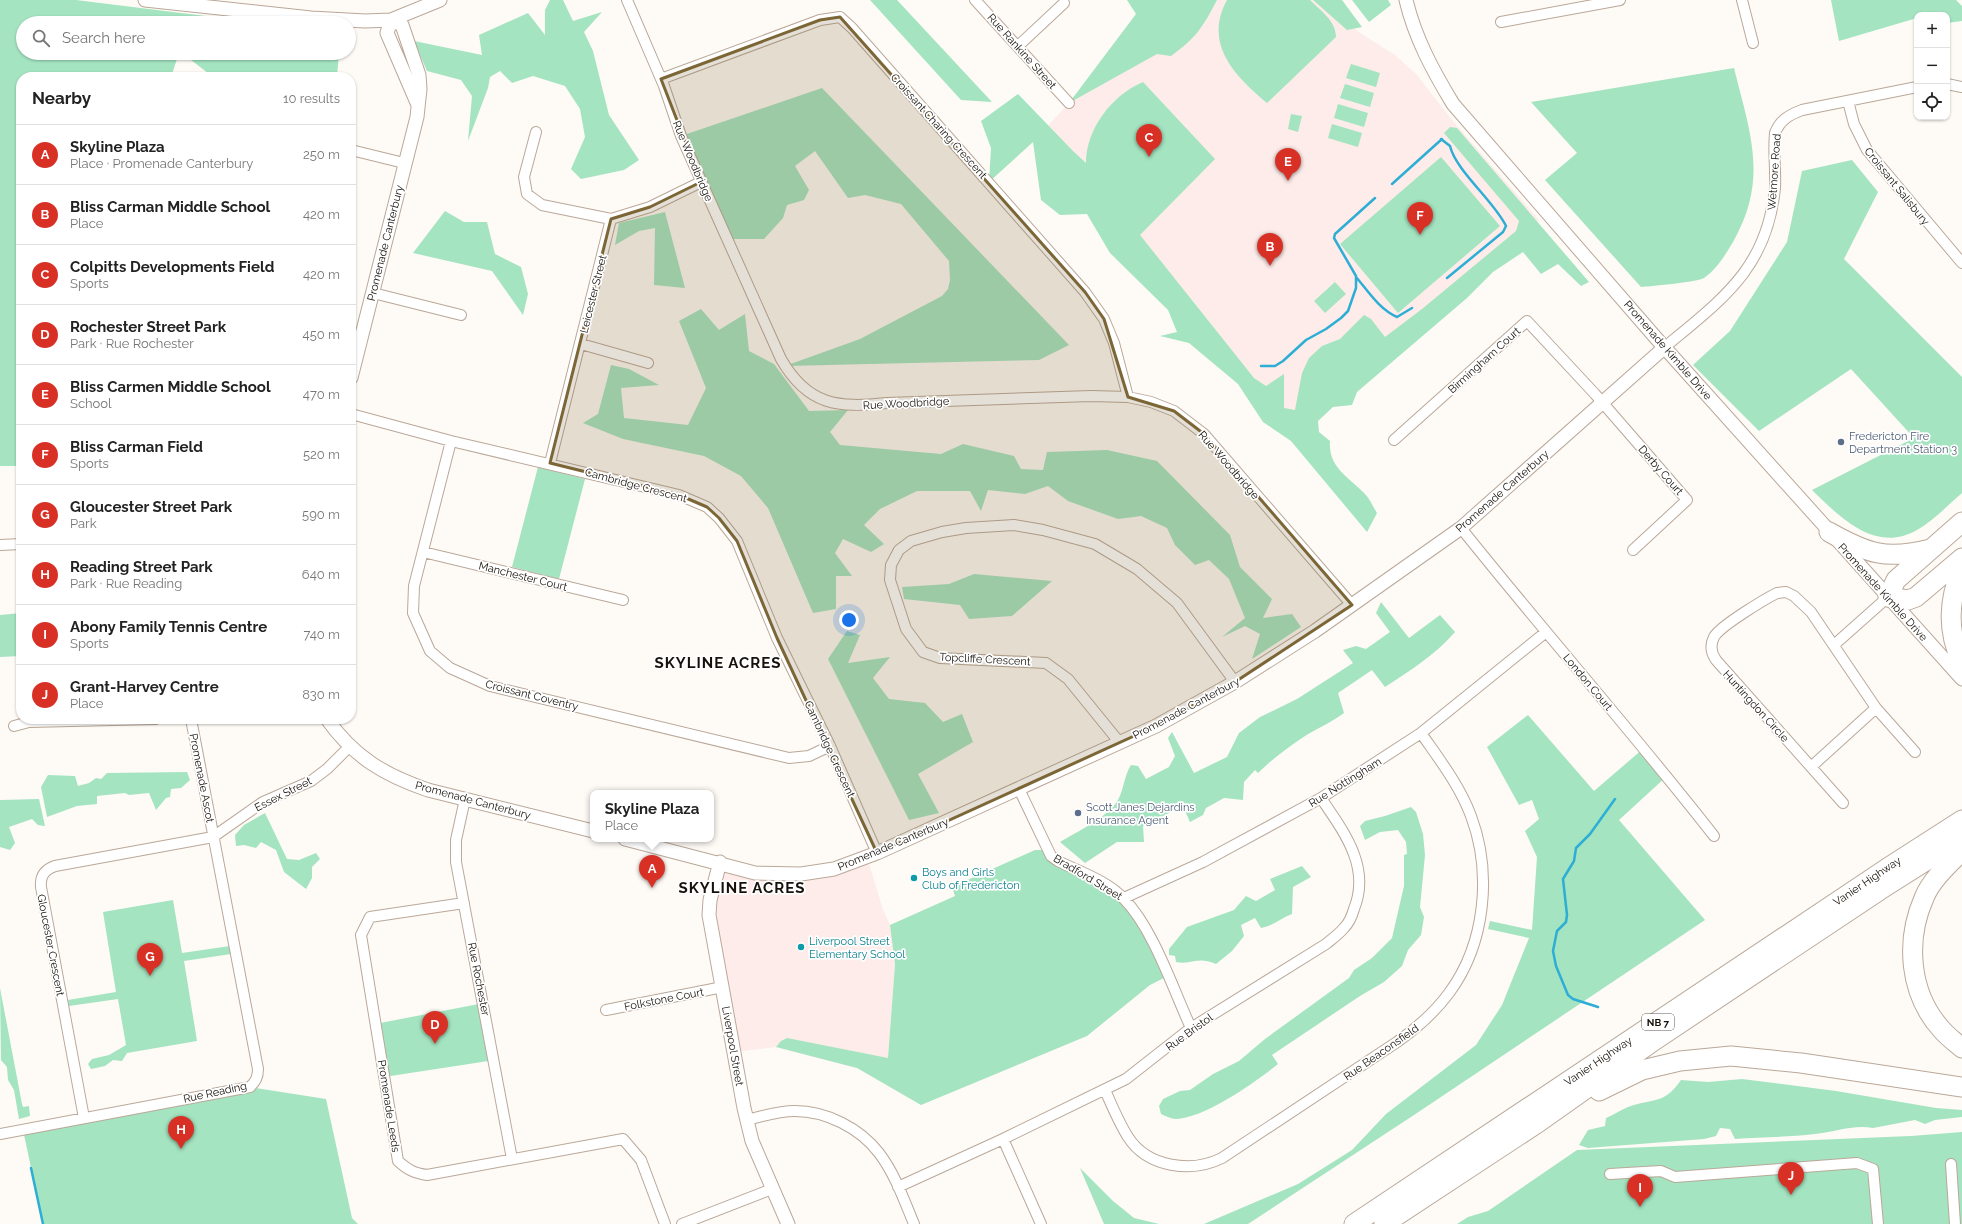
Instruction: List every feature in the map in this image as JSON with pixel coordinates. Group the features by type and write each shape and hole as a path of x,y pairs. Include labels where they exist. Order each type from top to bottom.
{"highway":[{"path":"1962,522 1896,580 1888,597 1908,600 1916,597 1962,558"},
{"path":"1829,532 1856,547 1873,553 1892,556 1912,554 1932,549"},
{"path":"1962,568 1955,584 1951,606 1950,627 1955,648 1962,664"},
{"name":"Vanier Highway","path":"1354,1224 1882,871 1962,820"},
{"name":"Vanier Highway","path":"1384,1224 1539,1122 1655,1040 1880,890 1962,838"},
{"path":"1962,851 1944,870 1924,897 1913,933 1913,967 1921,998 1941,1029 1962,1048"},
{"path":"1539,1122 1642,1070 1680,1060 1731,1056 1801,1063 1962,1087"}],"street":[{"path":"145,0 293,16"},
{"path":"356,19 391,20 440,0"},
{"name":"Rue Woodbridge","path":"627,0 661,79 681,136 781,360 792,377 806,391 837,404 855,406 887,403 1091,396 1128,398 1151,402 1174,411 1204,434 1352,605"},
{"name":"Rue Rankine Street","path":"975,0 1069,103"},
{"name":"Promenade Kimble Drive","path":"1406,0 1415,30 1430,66 1454,104 1664,347 1962,679"},
{"path":"1501,22 1620,0"},
{"path":"1742,0 1753,43"},
{"path":"1018,46 1064,3"},
{"name":"Croissant Charing Crescent","path":"661,79 820,20 840,17 852,28 1085,292 1104,319 1114,343 1128,398"},
{"name":"Promenade Canterbury","path":"356,359 404,163 417,117 418,107 387,33 391,20"},
{"path":"1950,85 1962,87"},
{"name":"Wetmore Road","path":"1664,347 1735,286 1754,258 1770,217 1775,188 1776,164 1774,145 1778,125 1785,118 1802,110 1914,88"},
{"name":"Croissant Salisbury","path":"1848,101 1854,124 1867,150 1962,262"},
{"path":"536,132 524,177 528,194 542,205 611,220 650,207 701,182"},
{"path":"356,151 404,163"},
{"name":"Leicester Street","path":"550,463 611,220"},
{"path":"373,293 461,315"},
{"name":"Birmingham Court","path":"1394,440 1528,321 1601,402"},
{"path":"580,344 648,364"},
{"name":"Promenade Canterbury","path":"637,842 720,862 755,873 801,874 834,869 877,853 1156,726 1235,682 1352,605 1461,528 1664,347"},
{"name":"Derby Court","path":"1601,402 1687,500 1633,550"},
{"name":"Cambridge Crescent","path":"356,415 451,441 550,463 679,495 707,507 719,518 737,541 778,638 830,746 877,853"},
{"name":"Croissant Coventry","path":"451,441 414,586 413,613 430,651 450,668 490,686 789,758 809,756 830,746"},
{"name":"Topcliffe Crescent","path":"1120,743 1068,679 1046,663 940,658 923,652 906,629 890,580 891,565 899,550 911,541 942,532 966,528 1014,526 1043,530 1095,544 1137,569 1177,603 1235,682"},
{"name":"London Court","path":"1461,528 1662,770 1714,836"},
{"path":"0,545 16,544"},
{"name":"Manchester Court","path":"423,552 623,600"},
{"name":"Huntingdon Circle","path":"1810,767 1716,660 1711,648 1712,642 1719,630 1777,593 1786,592 1801,601 1811,612 1876,708 1915,752"},
{"path":"1834,645 1888,597"},
{"name":"Rue Nottingham","path":"1124,898 1203,862 1321,798 1421,733 1546,632"},
{"path":"1843,803 1810,767 1876,708"},
{"path":"14,726 22,724"},
{"name":"Promenade Ascot","path":"192,724 213,837"},
{"name":"Promenade Canterbury","path":"331,724 349,747 384,772 406,783 590,830"},
{"name":"Rue Beaconsfield","path":"1105,1090 1128,1138 1144,1153 1158,1160 1174,1165 1193,1167 1206,1165 1222,1158 1397,1042 1424,1022 1442,1002 1462,970 1480,922 1483,877 1481,852 1471,816 1462,796 1421,733"},
{"name":"Essex Street","path":"213,837 263,802 311,780 327,769 349,747"},
{"name":"Bradford Street","path":"1019,789 1051,856 1058,862 1115,891 1124,898 1142,921 1191,1028"},
{"name":"Rue Bristol","path":"898,1187 1003,1139 1126,1079 1191,1028 1326,944 1346,927 1358,901 1360,870 1349,842 1321,798"},
{"name":"Rue Rochester","path":"465,799 455,851 512,1159"},
{"name":"Gloucester Crescent","path":"84,1118 41,887 43,873 47,869 55,866 213,837"},
{"name":"Rue Reading","path":"0,1134 250,1087 255,1082 258,1076 258,1069 213,837"},
{"name":"Liverpool Street","path":"720,862 710,900 709,915 747,1120 752,1141 788,1224"},
{"name":"Promenade Leeds","path":"464,903 370,918 361,936 398,1161 408,1170 416,1174 427,1175 624,1139 641,1160 665,1224"},
{"name":"Folkstone Court","path":"606,1010 723,987"},
{"path":"747,1120 793,1111 815,1113 832,1119 859,1133 879,1152 898,1187 914,1224"},
{"path":"1003,1139 1041,1224"},
{"path":"1610,1174 1661,1171 1675,1177 1858,1163 1873,1169 1878,1224"},
{"path":"1951,1164 1955,1224"},
{"path":"682,1224 772,1189"}],"highlighted area":[{"path":"840,17 1085,292 1104,319 1128,397 1174,411 1204,434 1352,605 1315,631 1235,682 1156,726 877,853 777,638 737,541 719,518 707,507 679,495 550,463 611,219 650,207 701,182 661,79 820,20"}],"shaded area":[{"path":"1190,0 1330,0 1338,14 1360,33 1395,55 1417,75 1452,120 1539,220 1402,334 1290,416 1033,142 1069,103"},
{"path":"867,857 883,910 890,925 893,940 895,964 888,1058 857,1068 776,1047 733,1052 709,915 720,862 801,874"}],"green space":[{"path":"0,0 76,0 205,16 16,16 16,60 177,60 173,72 16,72 16,466 0,466"},
{"path":"550,0 563,0 573,21 602,12 584,32 593,51 609,115 639,160 624,170 581,179 571,169 585,137 580,109 565,86 533,76 512,83 500,71 490,77 488,88 468,141 472,96 461,80 427,71 414,41 482,55 479,35 528,13 545,35 545,10"},
{"path":"870,0 897,0 992,102 961,100"},
{"path":"1127,0 1217,0 1198,31 1187,43 1171,56 1157,54 1069,103 1136,14"},
{"path":"1227,0 1310,0 1331,21 1336,37 1267,103 1244,82 1226,58 1221,45 1219,31 1221,16"},
{"path":"1313,0 1342,0 1362,27 1347,30"},
{"path":"1352,0 1388,0 1391,5 1369,22"},
{"path":"1831,0 1956,0 1962,6 1962,21 1950,23 1950,12 1914,12 1914,19 1839,41"},
{"path":"191,60 338,60 337,72 207,72"},
{"path":"1351,64 1380,73 1376,87 1346,78"},
{"path":"1734,68 1746,114 1753,156 1751,197 1744,219 1724,257 1704,278 1641,287 1545,180 1577,153 1531,102"},
{"path":"1143,82 1215,159 1140,235 1254,378 1266,386 1284,374 1284,408 1295,410 1302,373 1309,358 1322,346 1340,339 1364,315 1371,319 1385,337 1422,309 1516,231 1519,221 1444,133 1450,127 1457,128 1589,282 1581,286 1558,264 1541,274 1523,252 1493,272 1467,298 1357,392 1352,405 1333,407 1318,421 1319,432 1330,441 1332,458 1336,465 1346,477 1367,496 1377,513 1367,532 1291,441 1263,422 1238,384 1189,343 1160,336 1177,332 1168,310 1110,253 1087,214 1060,215 1041,200 1033,142 989,182 991,148 981,121 1018,94 1086,163 1087,150 1091,138 1103,115 1111,104 1121,95"},
{"path":"1345,84 1374,93 1370,107 1340,98"},
{"path":"822,88 1069,345 1039,360 785,366 860,339 942,296 948,289 950,280 949,261 901,204 865,195 848,198 815,151 795,166 809,190 804,200 787,205 783,218 764,239 728,239 681,136"},
{"path":"1338,104 1368,113 1364,127 1334,118"},
{"path":"1291,114 1302,116 1298,132 1288,129"},
{"path":"1332,124 1362,133 1358,147 1328,138"},
{"path":"1441,157 1500,226 1398,313 1340,244"},
{"path":"1852,160 1878,192 1844,259 1962,377 1962,493 1935,518 1917,530 1902,536 1887,538 1873,535 1846,521 1812,490 1914,438 1851,369 1759,431 1693,365 1730,331 1787,242 1802,171"},
{"path":"445,211 464,222 487,222 495,254 521,267 528,294 523,315 492,271 413,253"},
{"path":"665,212 685,288 654,285 655,228 639,231 615,245 619,223"},
{"path":"1335,282 1346,294 1325,313 1314,301"},
{"path":"701,309 719,330 745,314 749,351 774,364 809,411 848,410 830,432 840,445 941,454 963,444 1014,456 1021,469 1043,470 1047,452 1107,450 1157,461 1230,535 1240,567 1272,599 1263,618 1292,614 1301,627 1252,659 1260,634 1245,626 1222,637 1245,618 1229,579 1209,560 1195,565 1175,545 1167,528 1141,516 1118,519 1068,501 1048,486 1025,494 988,490 981,511 970,491 917,491 880,509 864,525 884,544 871,552 843,539 835,553 852,576 836,576 836,609 813,613 768,508 741,476 704,456 623,439 583,423 598,414 611,365 629,369 659,385 621,388 624,418 688,425 706,388 679,321"},
{"path":"538,467 585,479 559,579 512,567"},
{"path":"974,574 1052,581 1012,616 969,619 960,605 904,599 902,587 949,584"},
{"path":"1381,602 1409,638 1440,615 1455,632 1431,655 1385,687 1372,670 1338,693 1344,713 1296,742 1273,759 1258,773 1255,770 1244,782 1243,800 1224,798 1206,808 1203,815 1190,822 1183,806 1143,826 1144,842 1117,842 1085,863 1060,842 1092,824 1113,806 1120,796 1131,765 1138,766 1146,779 1169,767 1175,756 1168,738 1172,732 1194,773 1227,757 1239,733 1260,717 1297,699 1353,663 1343,650 1356,646 1366,649 1390,632 1376,613"},
{"path":"16,613 16,656 0,657 0,615"},
{"path":"847,631 860,635 848,663 890,657 873,678 889,699 925,703 943,722 962,714 973,742 918,774 939,813 909,820 828,659"},
{"path":"1528,715 1594,791 1644,748 1667,776 1619,820 1705,920 1248,1224 1204,1224 1298,1184 1352,1150 1386,1114 1476,1045 1502,1005 1529,938 1488,929 1490,921 1532,930 1537,857 1525,831 1539,819 1532,800 1519,805 1487,747"},
{"path":"187,772 190,780 181,788 171,789 170,797 166,798 156,810 149,793 129,795 125,793 97,796 97,804 77,806 47,817 41,787 48,775 75,776 78,786 89,783 96,778 101,779 107,773"},
{"path":"39,799 45,826 38,825 32,819 9,827 15,843 10,850 0,847 0,800"},
{"path":"1411,807 1416,812 1423,834 1425,855 1420,907 1424,917 1421,935 1408,950 1402,966 1384,982 1360,996 1272,1055 1278,1064 1230,1098 1201,1113 1188,1117 1174,1119 1161,1114 1159,1106 1163,1099 1180,1091 1190,1090 1213,1074 1239,1061 1265,1039 1349,978 1354,970 1372,958 1392,938 1404,886 1404,855 1407,854 1406,842 1398,830 1380,832 1365,840 1360,826 1365,821"},
{"path":"265,813 287,859 299,860 316,853 320,859 312,867 312,878 306,889 284,872 276,850 261,842 256,848 244,845 236,846 235,835 244,825"},
{"path":"1035,850 1048,850 1124,898 1170,975 1150,985 1087,1036 921,1105 857,1068 776,1047 781,1041 787,1038 888,1058 895,964 890,925 955,896 952,887"},
{"path":"1302,866 1311,877 1293,887 1292,914 1269,926 1261,928 1255,918 1241,925 1244,936 1232,951 1216,964 1204,961 1182,963 1176,962 1175,956 1169,955 1169,949 1187,927 1234,910 1246,896 1256,901 1275,890 1270,879"},
{"path":"173,900 182,953 230,946 231,954 184,961 197,1041 127,1053 122,1061 113,1060 105,1066 91,1069 88,1064 92,1059 109,1055 126,1045 118,999 69,1006 68,1000 116,992 103,912"},
{"path":"0,988 22,1104 23,1107 29,1106 30,1116 19,1119 14,1090 8,1080 7,1067 1,1060"},
{"path":"484,1003 495,1060 384,1077 375,1024"},
{"path":"1742,1079 1836,1091 1936,1108 1962,1110 1962,1117 1935,1120 1925,1124 1915,1120 1873,1128 1859,1127 1805,1135 1735,1139 1730,1129 1720,1128 1716,1136 1704,1139 1588,1148 1579,1145 1588,1130 1605,1126 1606,1118 1628,1107 1658,1100 1669,1094 1681,1080 1708,1082"},
{"path":"250,1087 326,1099 352,1218 358,1224 43,1224 23,1130"},
{"path":"1962,1132 1962,1224 1457,1224 1468,1217 1488,1211 1577,1150 1911,1136"},
{"path":"1080,1168 1113,1201 1134,1218 1159,1224 1104,1224"}],"waterway":[{"path":"1441,139 1450,146 1460,166 1493,206 1506,226 1503,232 1447,278"},
{"path":"1392,184 1442,139"},
{"path":"1261,366 1275,366 1283,361 1306,340 1326,329 1348,311 1356,288 1356,276 1334,238 1335,234 1375,198"},
{"path":"1356,277 1374,299 1391,314 1397,317 1412,308"},
{"path":"1598,1007 1573,999 1568,995 1556,966 1553,951 1557,931 1566,922 1567,915 1563,879 1574,861 1576,848 1590,834 1615,799"},
{"path":"31,1168 43,1224"}],"place":[{"name":"Colpitts Developments Field","path":"1149,157"},
{"name":"Bliss Carmen Middle School","path":"1288,181"},
{"name":"Bliss Carman Field","path":"1420,235"},
{"name":"Bliss Carman Middle School","path":"1270,266"},
{"name":"Fredericton Fire Department Station 3","path":"1841,442"},
{"name":"Scott Janes Dejardins Insurance Agent","path":"1078,813"},
{"name":"Boys and Girls Club of Fredericton","path":"914,878"},
{"name":"Skyline Plaza","path":"652,888"},
{"name":"Liverpool Street Elementary School","path":"801,947"},
{"name":"Gloucester Street Park","path":"150,976"},
{"name":"Rochester Street Park","path":"435,1044"},
{"name":"Reading Street Park","path":"181,1149"},
{"name":"Grant-Harvey Centre","path":"1791,1195"},
{"name":"Abony Family Tennis Centre","path":"1640,1207"}],"district":[{"name":"SKYLINE ACRES","path":"718,663"},
{"name":"SKYLINE ACRES","path":"742,888"}]}
